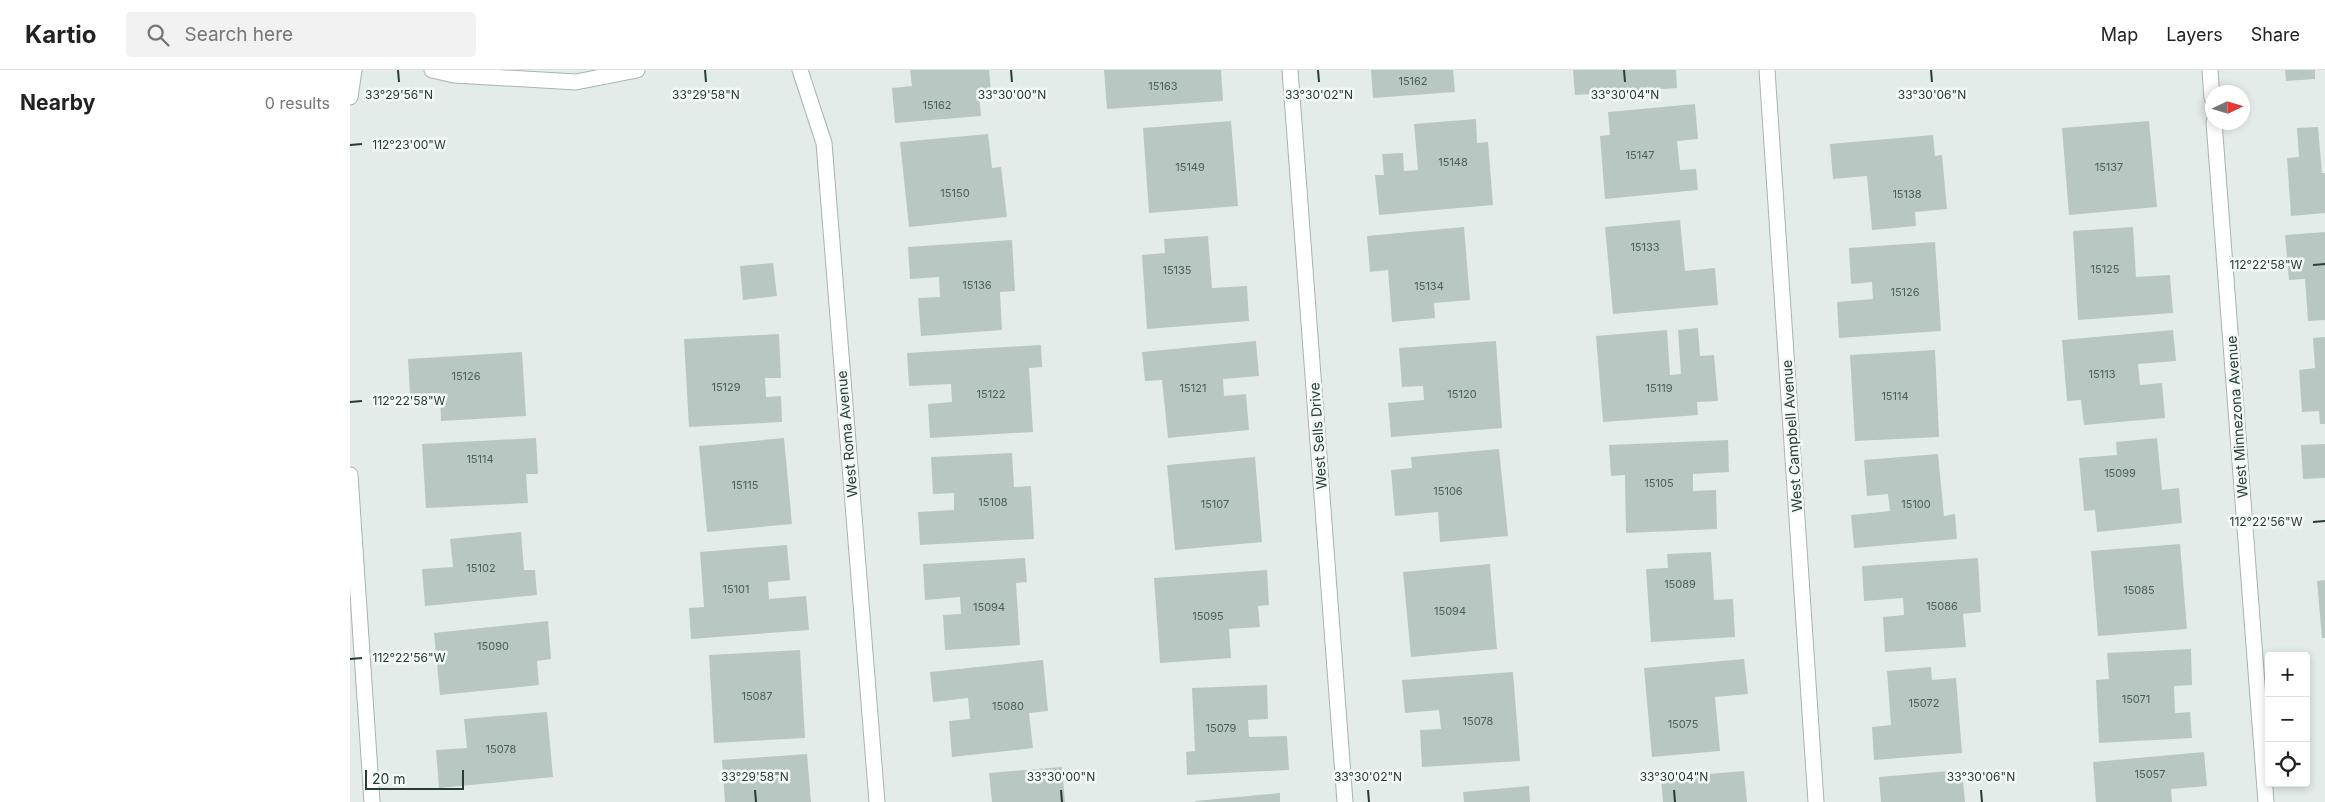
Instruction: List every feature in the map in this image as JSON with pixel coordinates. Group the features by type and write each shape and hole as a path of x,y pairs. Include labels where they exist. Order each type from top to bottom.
{"street":[{"path":"350,97 354,70"},
{"path":"432,70 454,75 575,76 637,70"},
{"name":"West Roma Avenue","path":"800,70 824,143 877,802"},
{"name":"West Sells Drive","path":"1290,70 1345,802"},
{"name":"West Campbell Avenue","path":"1767,70 1816,802"},
{"path":"2210,70 2211,85"},
{"name":"West Minnezona Avenue","path":"2215,130 2266,802"},
{"path":"350,475 372,802"}],"building":[{"path":"910,70 989,70 991,92 979,93 981,116 895,123 892,88 912,86"},
{"path":"1104,70 1221,70 1223,101 1107,109"},
{"path":"1371,70 1453,70 1455,92 1373,98"},
{"path":"1573,70 1676,70 1677,88 1575,95"},
{"path":"2285,70 2315,70 2315,79 2286,81"},
{"path":"1695,104 1698,139 1677,141 1680,170 1696,169 1698,190 1605,199 1600,136 1610,135 1608,112"},
{"path":"1476,119 1477,143 1488,142 1493,205 1379,215 1375,175 1384,175 1382,154 1403,153 1404,171 1418,170 1414,124"},
{"path":"1231,121 1238,206 1149,213 1143,128"},
{"path":"2149,121 2157,207 2069,215 2062,128"},
{"path":"2318,127 2322,173 2325,173 2325,213 2291,216 2287,158 2299,157 2297,128"},
{"path":"988,134 992,168 1001,167 1007,217 909,227 900,142"},
{"path":"1933,135 1935,156 1942,155 1947,209 1915,212 1916,226 1872,230 1867,176 1833,179 1830,144"},
{"path":"1680,220 1685,271 1715,268 1718,305 1613,314 1605,227"},
{"path":"1464,227 1470,300 1434,303 1435,318 1392,322 1388,270 1370,272 1367,236"},
{"path":"2133,227 2136,277 2170,275 2173,313 2078,320 2073,231"},
{"path":"2325,232 2325,320 2308,321 2305,279 2289,280 2285,235"},
{"path":"1208,236 1212,288 1247,286 1249,321 1147,329 1142,255 1165,253 1164,239"},
{"path":"1012,240 1015,291 1000,292 1002,330 921,336 918,298 940,297 939,277 910,279 908,247"},
{"path":"1935,242 1941,331 1839,338 1837,302 1873,299 1872,282 1851,284 1849,248"},
{"path":"773,263 777,296 743,300 740,266"},
{"path":"1698,328 1700,356 1714,355 1718,401 1697,402 1698,415 1603,422 1596,336 1667,330 1670,375 1681,374 1678,330"},
{"path":"2173,330 2176,361 2138,364 2140,385 2162,383 2165,418 2084,425 2081,400 2067,401 2062,340"},
{"path":"779,334 781,378 765,378 766,397 781,396 782,422 689,427 684,339"},
{"path":"2325,337 2325,424 2320,424 2319,411 2302,412 2299,370 2315,368 2313,338"},
{"path":"1256,341 1259,376 1223,379 1224,396 1246,394 1249,430 1168,438 1162,380 1145,381 1142,352"},
{"path":"1496,341 1502,428 1391,437 1388,403 1424,400 1423,386 1402,387 1399,348"},
{"path":"1041,345 1042,367 1029,368 1033,432 930,438 928,404 952,402 951,384 909,386 907,353"},
{"path":"1935,350 1939,437 1855,441 1850,355"},
{"path":"522,352 526,416 441,421 440,393 410,394 408,359"},
{"path":"536,438 538,474 526,474 528,503 426,508 422,444"},
{"path":"784,438 792,524 707,532 699,446"},
{"path":"2157,438 2162,490 2179,488 2182,523 2097,532 2095,510 2084,511 2079,458 2117,455 2116,442"},
{"path":"1728,440 1729,472 1693,474 1693,491 1716,490 1717,529 1626,533 1625,475 1611,476 1609,445"},
{"path":"2325,444 2325,478 2303,479 2301,445"},
{"path":"1499,449 1508,536 1440,542 1438,512 1395,516 1391,470 1412,468 1411,457"},
{"path":"1012,453 1014,487 1031,486 1034,539 920,545 918,512 954,510 954,493 933,494 931,457"},
{"path":"1938,454 1944,516 1955,514 1957,539 1854,548 1851,515 1890,511 1888,494 1867,496 1864,460"},
{"path":"1255,457 1262,542 1175,550 1167,465"},
{"path":"521,532 524,570 535,570 537,595 425,606 422,569 453,567 450,539"},
{"path":"2180,544 2187,629 2098,636 2091,551"},
{"path":"787,545 790,580 768,582 769,599 806,596 809,630 691,639 689,608 704,607 700,552"},
{"path":"1711,552 1714,600 1733,599 1735,637 1651,642 1646,569 1668,568 1667,554"},
{"path":"1025,558 1027,582 1016,583 1020,645 945,650 943,615 961,614 960,597 925,600 923,564"},
{"path":"1978,558 1981,612 1963,614 1966,647 1885,652 1883,617 1904,615 1903,598 1864,601 1862,566"},
{"path":"1490,564 1497,649 1411,657 1403,572"},
{"path":"1267,570 1269,605 1258,606 1260,627 1229,629 1231,658 1160,663 1154,578"},
{"path":"2325,580 2325,638 2322,638 2317,581"},
{"path":"548,621 551,659 537,661 539,685 440,695 434,633"},
{"path":"2191,649 2192,685 2174,686 2175,713 2190,712 2192,738 2099,743 2096,680 2109,679 2107,653"},
{"path":"800,650 805,738 714,743 709,655"},
{"path":"1744,659 1748,694 1715,697 1720,751 1652,757 1644,668"},
{"path":"1043,660 1048,711 1029,713 1033,748 952,757 949,721 970,719 968,698 933,702 930,672"},
{"path":"1931,667 1932,680 1956,678 1962,753 1874,760 1872,727 1891,725 1887,671"},
{"path":"1513,672 1520,761 1422,767 1420,730 1441,729 1439,710 1405,713 1402,680"},
{"path":"1267,685 1268,719 1248,720 1249,737 1287,736 1289,770 1187,775 1186,752 1195,751 1192,688"},
{"path":"547,712 553,777 439,788 436,750 467,748 464,719"},
{"path":"2204,752 2207,786 2171,789 2172,802 2096,802 2093,762"},
{"path":"807,754 811,802 725,802 722,760"},
{"path":"1062,767 1065,802 992,802 989,773"},
{"path":"1962,770 1965,802 1881,802 1879,777"},
{"path":"1744,771 1747,802 1663,802 1661,778"},
{"path":"1529,786 1530,802 1464,802 1463,792"},
{"path":"1280,793 1280,802 1195,801"}]}
